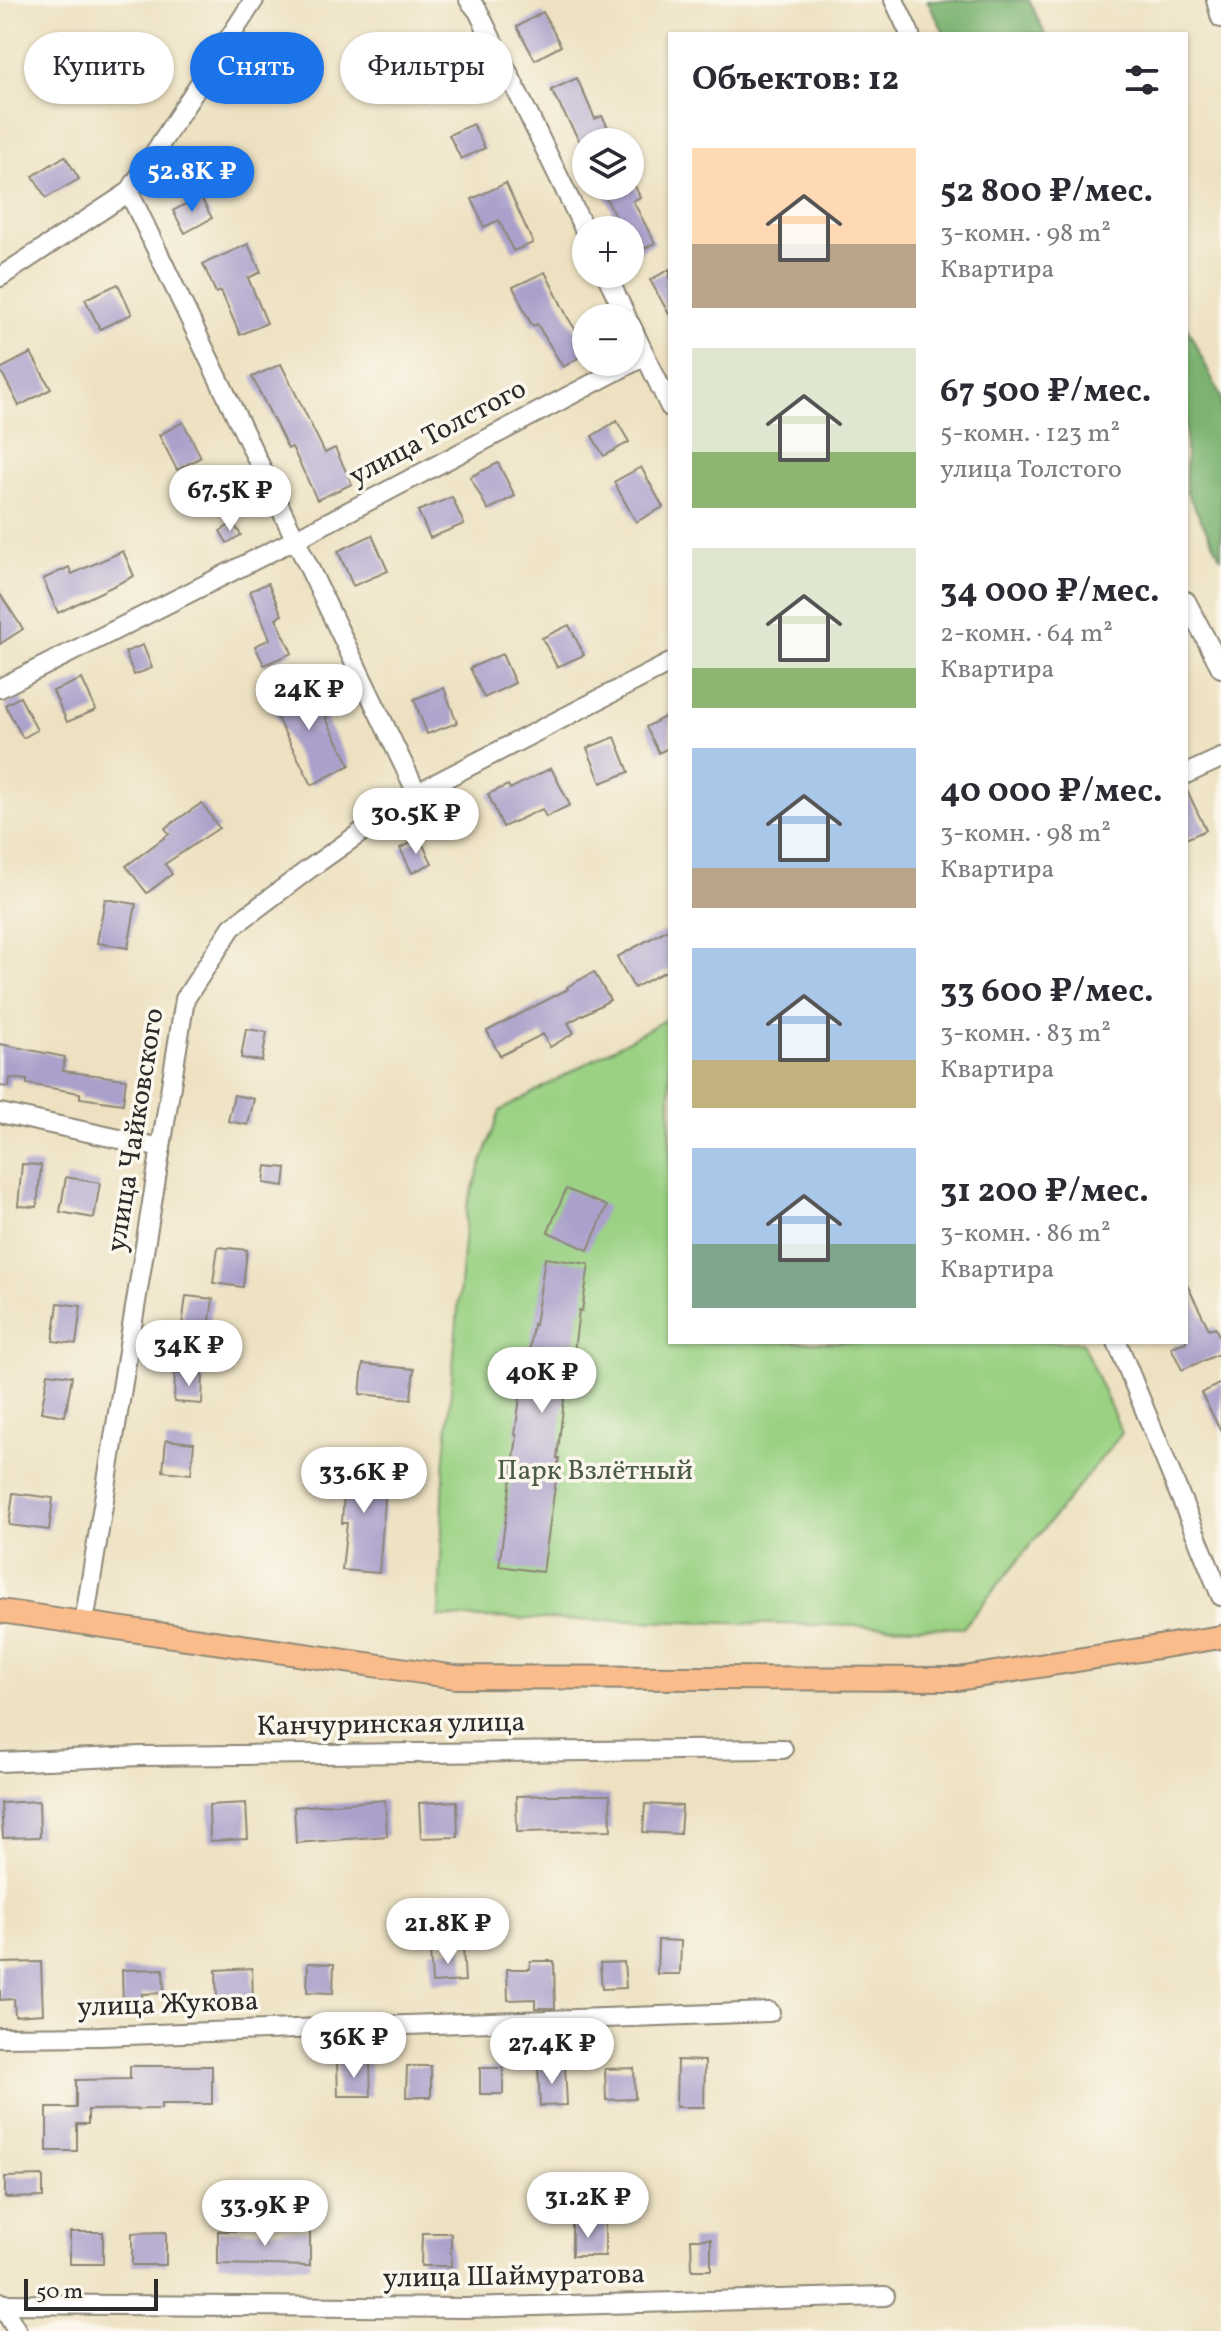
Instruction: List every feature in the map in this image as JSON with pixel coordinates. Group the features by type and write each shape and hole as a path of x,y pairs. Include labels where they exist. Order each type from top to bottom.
{"main road":[{"path":"0,1611 456,1677 958,1679 1221,1637"}],"street":[{"path":"0,277 129,192 254,0"},
{"path":"469,0 478,11 578,216"},
{"path":"894,0 909,32"},
{"path":"1216,0 1221,18"},
{"path":"129,192 417,793"},
{"path":"645,356 668,403"},
{"name":"улица Толстого","path":"0,688 296,539 645,356"},
{"path":"1188,605 1221,668"},
{"name":"улица Чайковского","path":"84,1623 185,999 232,927 417,793 668,664"},
{"path":"1188,773 1221,758"},
{"path":"0,1113 161,1148"},
{"path":"1118,1344 1213,1556 1221,1596"},
{"name":"Канчуринская улица","path":"0,1762 141,1756 783,1749"},
{"name":"улица Жукова","path":"0,2037 770,2012"},
{"name":"улица Шаймуратова","path":"0,2304 465,2308 885,2296"},
{"path":"0,2304 17,2331"}],"green space":[{"path":"927,0 1029,0 1044,32 944,32"},
{"path":"1188,329 1221,397 1221,558 1188,495"},
{"name":"Парк Взлётный","path":"668,1018 668,1344 1083,1344 1122,1433 963,1628 439,1617 444,1469 467,1205 500,1111"}],"building":[{"path":"543,12 561,46 535,60 517,27"},
{"path":"577,78 595,119 602,116 608,128 572,128 551,90"},
{"path":"473,124 485,148 461,159 449,135"},
{"path":"65,156 79,179 46,198 33,176"},
{"path":"506,183 533,243 513,251 499,220 484,227 472,199"},
{"path":"200,196 212,218 185,233 173,211"},
{"path":"607,200 635,200 641,216 615,216"},
{"path":"644,222 655,243 644,249"},
{"path":"248,244 261,272 248,278 267,323 240,335 221,291 216,293 203,264"},
{"path":"668,270 668,312 650,280"},
{"path":"545,272 572,324 572,362 563,367 537,324 532,326 513,287"},
{"path":"118,284 132,314 100,329 85,299"},
{"path":"31,353 51,389 19,406 0,369"},
{"path":"281,364 325,453 335,448 352,484 317,500 292,447 288,449 252,377"},
{"path":"617,421 629,442 604,456 592,436"},
{"path":"183,422 201,457 177,470 159,435"},
{"path":"498,463 515,496 488,510 470,477"},
{"path":"641,467 663,507 636,522 614,482"},
{"path":"452,497 464,524 430,538 418,511"},
{"path":"233,523 241,535 227,543 220,531"},
{"path":"372,535 388,571 353,586 338,551"},
{"path":"123,551 134,576 58,613 43,579 69,567 72,574"},
{"path":"268,583 282,615 276,618 292,653 264,665 255,646 270,639 250,591"},
{"path":"0,594 23,629 0,644"},
{"path":"569,625 584,655 557,667 542,638"},
{"path":"143,645 152,668 134,675 125,652"},
{"path":"502,654 515,683 484,698 470,668"},
{"path":"82,679 96,710 67,722 53,691"},
{"path":"311,681 328,716 325,717 350,765 312,785 268,701"},
{"path":"444,688 457,723 427,734 414,699"},
{"path":"20,697 37,730 23,738 5,705"},
{"path":"668,715 668,748 659,753 646,727"},
{"path":"615,737 629,772 601,783 587,748"},
{"path":"551,768 570,805 546,817 542,809 503,827 488,794 508,785 510,789"},
{"path":"1188,792 1206,830 1188,838"},
{"path":"202,803 219,828 165,864 172,874 147,893 126,866 169,834 165,828"},
{"path":"420,839 432,863 412,873 400,848"},
{"path":"105,899 136,904 128,948 97,943"},
{"path":"668,929 668,970 634,988 617,957"},
{"path":"594,972 610,1000 568,1023 574,1033 550,1047 543,1034 500,1056 487,1031"},
{"path":"246,1029 267,1032 262,1061 241,1058"},
{"path":"0,1044 65,1057 63,1071 126,1079 123,1104 80,1098 80,1093 27,1084 27,1080 10,1078 9,1087 0,1086"},
{"path":"234,1095 254,1099 248,1125 228,1121"},
{"path":"22,1164 41,1165 37,1207 18,1206"},
{"path":"266,1166 286,1168 284,1186 264,1183"},
{"path":"66,1177 100,1183 94,1218 60,1212"},
{"path":"566,1189 607,1206 588,1250 548,1232"},
{"path":"218,1247 247,1250 243,1287 213,1283"},
{"path":"545,1258 589,1264 582,1311 579,1310 571,1377 567,1376 543,1572 499,1566 521,1389 525,1389"},
{"path":"1188,1287 1209,1329 1215,1327 1221,1340 1221,1353 1182,1370 1171,1347 1188,1344"},
{"path":"186,1296 213,1299 208,1336 181,1333"},
{"path":"58,1303 81,1306 76,1344 53,1341"},
{"path":"363,1364 414,1369 411,1399 360,1394"},
{"path":"48,1373 72,1376 65,1416 41,1412"},
{"path":"175,1373 203,1374 202,1404 174,1402"},
{"path":"1221,1383 1221,1431 1201,1393"},
{"path":"166,1440 194,1443 191,1474 163,1471"},
{"path":"346,1460 388,1463 379,1573 342,1570 347,1523 342,1523"},
{"path":"13,1493 53,1498 49,1530 9,1525"},
{"path":"610,1795 611,1830 517,1832 516,1796"},
{"path":"385,1800 387,1836 296,1843 294,1807"},
{"path":"39,1801 40,1837 3,1838 1,1803"},
{"path":"457,1801 458,1837 421,1838 419,1803"},
{"path":"246,1803 248,1839 210,1841 209,1805"},
{"path":"645,1804 682,1806 680,1834 643,1832"},
{"path":"658,1940 681,1941 680,1974 657,1974"},
{"path":"463,1948 465,1981 432,1983 430,1951"},
{"path":"530,1961 554,1961 555,2008 535,2008 535,1999 508,2000 507,1969 530,1969"},
{"path":"41,1962 43,2014 15,2016 14,1999 0,2000 0,1963"},
{"path":"624,1962 626,1988 602,1989 600,1963"},
{"path":"308,1963 334,1964 333,1993 307,1992"},
{"path":"252,1968 253,2002 217,2003 216,1970"},
{"path":"163,1969 164,1993 142,1994 143,2006 123,2007 122,1970"},
{"path":"677,2060 705,2061 704,2107 676,2107"},
{"path":"337,2063 370,2063 371,2096 338,2096"},
{"path":"130,2066 212,2066 212,2104 161,2104 161,2109 88,2110 88,2124 77,2124 77,2151 47,2151 47,2108 76,2108 76,2080 130,2079"},
{"path":"407,2066 431,2066 431,2097 406,2097"},
{"path":"565,2066 567,2105 540,2106 538,2067"},
{"path":"480,2068 503,2068 503,2094 480,2094"},
{"path":"634,2068 635,2099 606,2100 605,2069"},
{"path":"43,2176 43,2197 5,2198 5,2177"},
{"path":"572,2223 605,2223 605,2256 572,2256"},
{"path":"310,2230 310,2266 218,2264 218,2231"},
{"path":"70,2232 103,2232 103,2264 70,2264"},
{"path":"166,2232 166,2265 132,2265 132,2233"},
{"path":"422,2233 451,2233 451,2266 421,2266"},
{"path":"691,2239 711,2239 711,2270 692,2270"}]}
